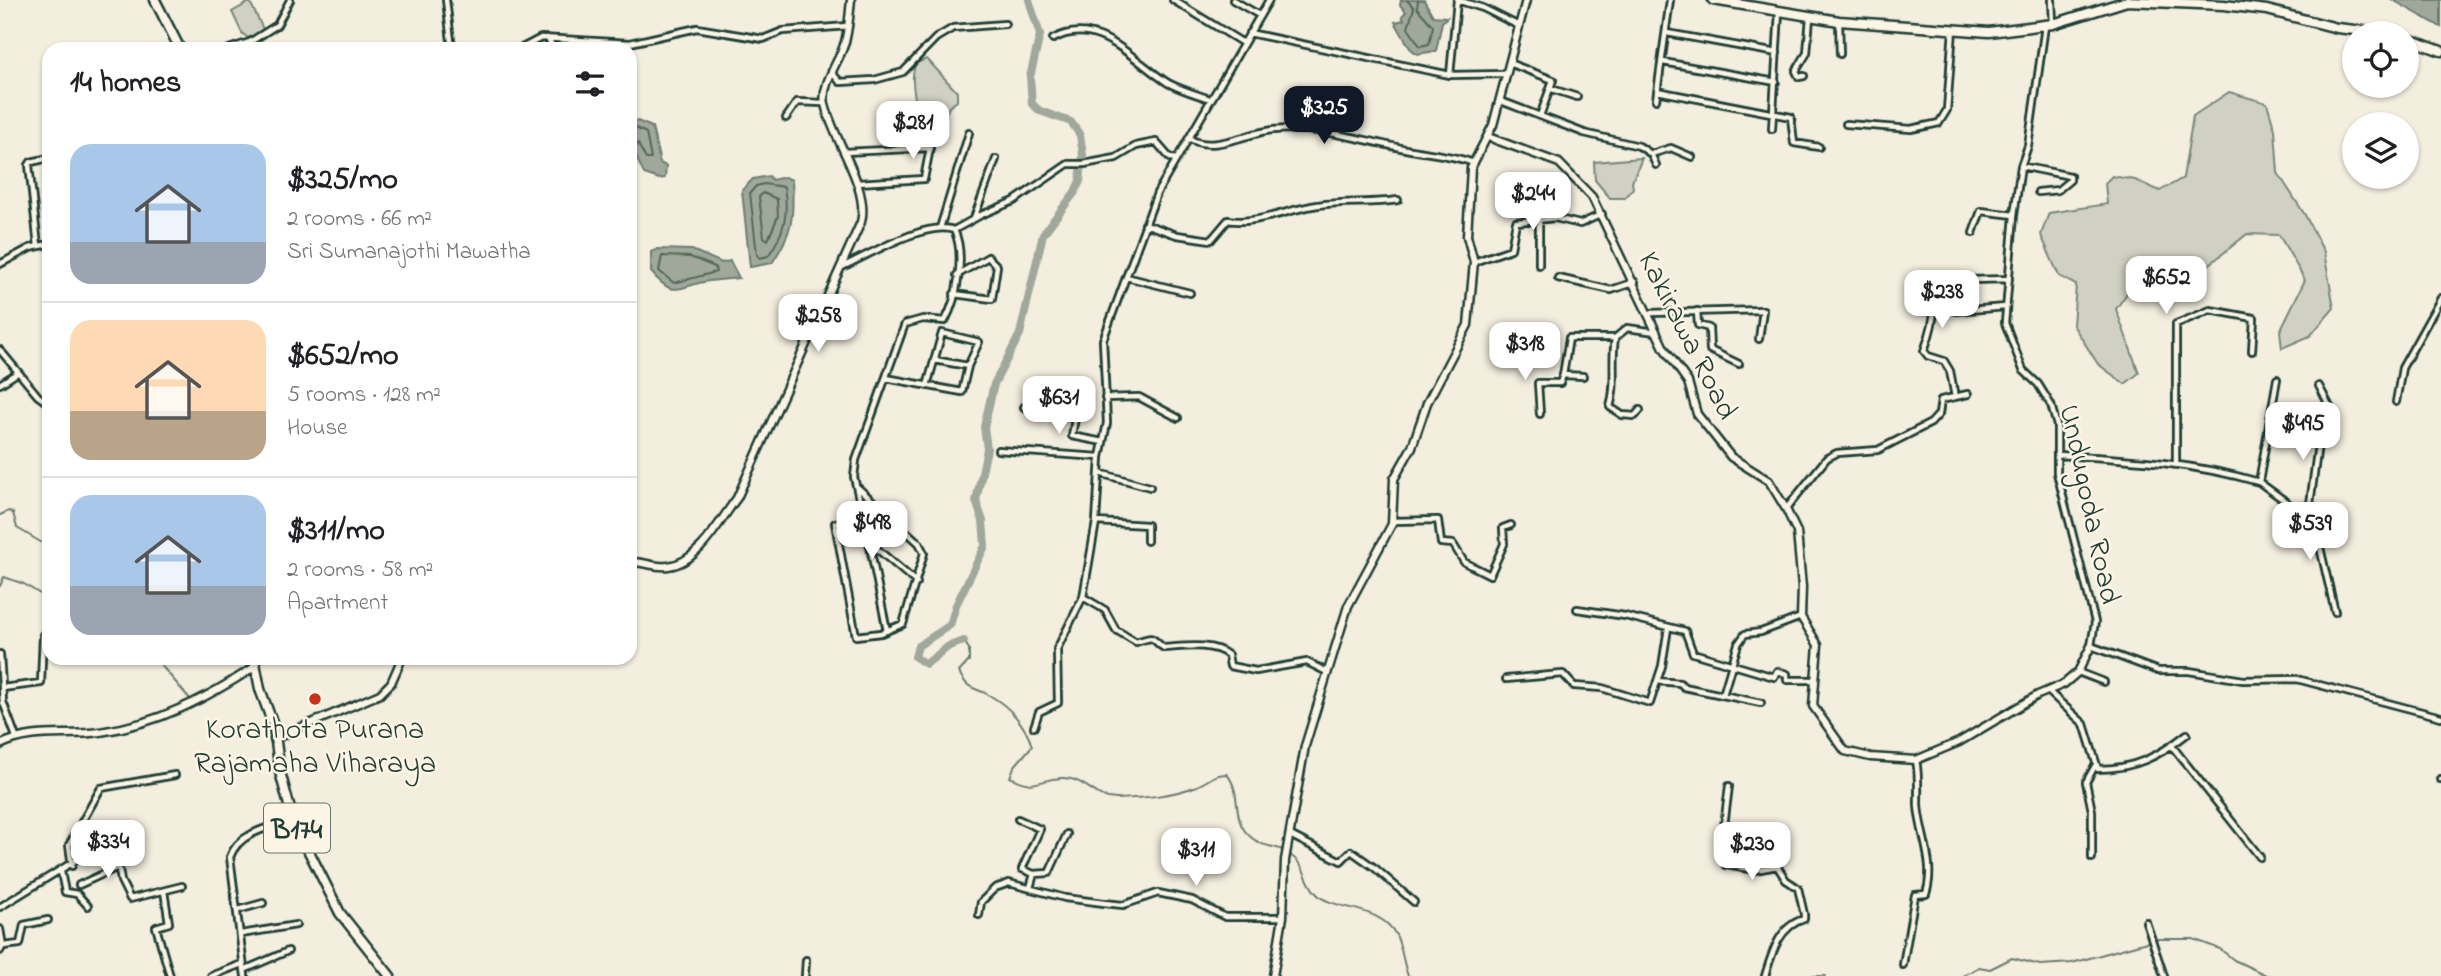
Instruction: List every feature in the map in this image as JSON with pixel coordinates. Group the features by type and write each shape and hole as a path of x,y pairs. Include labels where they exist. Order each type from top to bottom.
{"main road":[{"path":"155,0 176,42"},
{"path":"1713,0 1839,21 1989,32 2049,25 2127,1 2267,10 2342,29"},
{"path":"2419,43 2441,51"},
{"name":"B174","path":"256,665 293,820 340,913 390,976"}],"street":[{"path":"250,42 277,25 290,0"},
{"path":"446,0 451,42"},
{"path":"637,563 658,566 680,564 707,538 737,498 863,216 844,152 824,103 832,73 844,46 851,0"},
{"path":"1173,0 1243,43"},
{"path":"1233,0 1259,15"},
{"path":"1034,727 1039,712 1058,703 1057,649 1083,597 1096,522 1100,457 1107,423 1103,340 1157,193 1269,0"},
{"path":"1450,75 1457,0 1483,8 1517,25"},
{"path":"1273,976 1283,917 1285,860 1305,746 1348,606 1386,537 1392,520 1394,479 1412,447 1417,425 1427,403 1468,325 1474,262 1467,236 1474,163 1488,137 1501,101 1517,25 1526,0"},
{"path":"1656,100 1670,0"},
{"name":"Undugoda Road","path":"2052,0 2028,146 2021,166 2005,323 2023,370 2038,384 2051,405 2059,455 2057,473 2095,622 2091,646 2158,671 2189,671 2243,680 2297,679 2441,717"},
{"path":"1772,129 1779,12"},
{"path":"1805,66 1810,17"},
{"path":"1839,21 1840,54"},
{"path":"832,73 840,82 887,77 903,72 936,38 953,29 1005,24"},
{"path":"634,42 697,28 763,39 783,31 848,26"},
{"path":"1846,124 1911,129 1939,123 1947,110 1953,29"},
{"path":"1053,39 1068,31 1101,35 1171,85 1210,100"},
{"path":"1249,33 1450,75 1507,74"},
{"path":"1667,33 1777,53"},
{"path":"536,42 547,37 616,42"},
{"path":"547,37 550,42"},
{"path":"1804,76 1799,77 1796,71 1805,57"},
{"path":"1663,62 1776,82"},
{"path":"1510,63 1545,74 1553,80 1552,89 1540,116"},
{"path":"1552,89 1577,97"},
{"path":"1657,91 1791,117 1794,143 1819,147"},
{"path":"1501,101 1584,133 1617,138 1651,154 1656,165"},
{"path":"786,118 797,102 824,103"},
{"path":"1189,138 1201,144 1272,130 1301,131 1363,137 1412,150 1449,154 1474,163"},
{"path":"940,228 969,133"},
{"name":"Kakirawa Road","path":"1488,137 1566,167 1602,214 1656,331 1688,382 1697,414 1731,457 1769,481 1786,509 1797,532 1802,587 1801,617 1818,645 1813,706 1845,751 1870,757 1916,760 1959,742 2064,684 2078,672"},
{"path":"842,267 923,231 940,228 954,230 1014,201 1068,164 1116,158 1149,142 1161,145 1170,158 1177,159"},
{"path":"844,152 930,148 924,179 855,184"},
{"path":"1651,154 1671,148 1692,157"},
{"path":"973,219 996,159"},
{"path":"38,246 37,214 29,165 42,160"},
{"path":"2021,166 2070,176 2070,180 2057,190 2038,192"},
{"path":"1145,224 1177,235 1211,240 1228,220 1241,222 1317,205 1348,202 1363,205 1398,200"},
{"path":"1973,233 1981,211 2014,215"},
{"path":"1474,262 1511,249 1513,225 1539,218 1580,224 1602,214"},
{"path":"1539,218 1539,265"},
{"path":"928,386 945,321 952,308 957,275 957,237 954,230"},
{"path":"0,264 42,245"},
{"path":"954,294 992,299 997,266 988,257 957,275"},
{"path":"1126,277 1190,293"},
{"path":"1920,277 1927,282 1936,303 1924,351 1928,356 1944,361 1950,371 1955,397"},
{"path":"1558,278 1611,290 1635,282"},
{"path":"1970,287 1970,280 2009,279"},
{"path":"2396,402 2402,368 2441,298"},
{"path":"1956,311 2007,307"},
{"path":"1650,313 1763,310 1759,339"},
{"path":"2176,463 2176,324 2210,310 2254,318 2252,351"},
{"path":"1697,311 1698,325 1709,328 1710,350 1739,364"},
{"path":"887,631 854,477 856,460 905,324 923,319 945,321"},
{"path":"1540,414 1538,383 1560,383 1570,338 1615,338 1627,328 1656,331"},
{"path":"886,378 962,392 968,366 979,342 942,332"},
{"path":"1615,338 1612,367 1616,387 1610,407 1622,415 1635,416 1640,410"},
{"path":"0,350 42,400"},
{"path":"934,360 968,366"},
{"path":"0,384 17,373"},
{"path":"1563,375 1583,376"},
{"path":"2259,482 2277,379"},
{"path":"2319,386 2332,409 2318,444 2310,504 2335,612"},
{"path":"1786,509 1827,458 1837,453 1878,450 1931,424 1939,414 1941,400 1968,394"},
{"path":"1105,398 1139,397 1178,418"},
{"path":"1024,407 1075,418 1072,436 1103,442"},
{"path":"998,450 1100,457"},
{"path":"2059,455 2129,457 2176,463 2259,482 2296,509 2310,504"},
{"path":"1099,473 1150,487"},
{"path":"856,486 919,543 924,553 903,624 887,631 856,636 834,529 835,523 863,516"},
{"path":"1392,520 1438,520 1441,543 1453,544 1464,562 1490,575 1504,544 1503,528 1511,525"},
{"path":"1096,522 1147,525 1147,541"},
{"path":"869,542 917,583"},
{"path":"1083,597 1105,610 1116,630 1136,642 1152,637 1158,638 1164,648 1195,647 1223,651 1228,654 1230,666 1241,670 1256,671 1307,662 1326,672"},
{"path":"1577,609 1625,616 1685,631 1693,653 1731,663 1737,668 1774,677 1776,671 1787,674 1787,680 1814,680"},
{"path":"1723,695 1731,663 1745,634 1761,632 1801,617"},
{"path":"1506,679 1563,674 1574,686 1602,688 1650,703 1668,628"},
{"path":"2091,646 2078,672 2104,682"},
{"path":"0,654 2,702 16,737"},
{"path":"2,688 41,683 42,659"},
{"path":"0,745 16,737 97,733 140,725 207,698 251,665"},
{"path":"274,739 380,694 391,683 399,665"},
{"path":"1657,681 1680,683 1684,687 1761,703"},
{"path":"2048,691 2084,724 2093,748 2095,766 2086,782 2092,811 2092,858"},
{"path":"2095,766 2098,769 2120,769 2150,761 2187,734"},
{"path":"2172,746 2260,857"},
{"path":"1903,965 1916,895 1926,894 1930,863 1918,804 1920,787 1916,760"},
{"path":"72,866 69,845 101,788 175,775"},
{"path":"1729,786 1722,842 1727,865 1755,870 1777,866 1786,880 1798,888 1804,914 1804,919 1787,927 1779,938 1765,976"},
{"path":"1018,819 1040,829 1022,869 1034,874 1049,873 1067,834"},
{"path":"244,970 239,910 231,865 233,848 254,832 293,820"},
{"path":"1290,835 1341,861 1351,852 1376,868 1414,902"},
{"path":"0,907 72,866 107,841 115,846 118,867 127,897 130,899 182,886"},
{"path":"79,885 118,867"},
{"path":"61,872 65,892 77,894 88,906"},
{"path":"1030,888 1034,874"},
{"path":"979,915 981,902 995,888 1009,883 1065,898 1123,905 1158,893 1192,900 1225,916 1283,917"},
{"path":"164,891 169,923 156,927 170,976"},
{"path":"239,910 263,903"},
{"path":"0,929 1,948 20,944 24,925 48,920"},
{"path":"2146,922 2164,976"},
{"path":"241,934 296,925"},
{"path":"211,976 244,970 288,951"},
{"path":"805,976 806,960"}],"shaded area":[{"path":"250,2 263,29 258,35 248,38 242,33 232,12"},
{"path":"927,59 957,92 957,101 949,107 944,119 928,123 920,112 914,95 913,77 916,63"},
{"path":"2229,92 2267,103 2275,130 2278,173 2305,215 2324,252 2334,308 2310,336 2282,348 2280,331 2305,280 2279,235 2247,234 2194,277 2193,295 2171,299 2149,284 2130,289 2116,309 2139,373 2125,384 2098,364 2073,325 2076,285 2059,276 2041,235 2049,213 2107,204 2105,183 2112,176 2135,180 2160,191 2183,178 2193,116"},
{"path":"1642,158 1632,182 1633,188 1625,198 1610,198 1595,180 1594,162"}],"water":[{"path":"1401,0 1424,0 1433,16 1447,17 1442,22 1436,51 1417,54 1410,48 1395,22 1404,20 1402,16 1406,12 1400,5"},
{"path":"2393,0 2441,0 2441,27"},
{"path":"637,121 652,127 660,163 666,166 665,178 659,179 644,174 637,159"},
{"path":"769,176 772,180 785,177 792,180 791,224 772,263 750,267 742,190 753,179"},
{"path":"658,249 692,250 722,263 730,261 739,278 673,289 663,284 651,272 651,252"}],"waterway":[{"path":"964,641 949,646 926,664 915,657 918,646 950,625 956,605 985,546 983,521 976,501 987,449 984,427 994,384 1020,334 1043,234 1075,192 1080,181 1083,155 1080,135 1071,122 1040,111 1032,104 1030,77 1040,35 1029,0"},
{"path":"0,515 9,511 13,513 17,528 42,543"},
{"path":"0,586 4,577 24,584 40,594"},
{"path":"964,641 969,649 969,661 959,672 969,686 989,695 1010,710 1021,723 1032,746 1014,767 1010,777 1032,784 1053,779 1070,779 1084,784 1102,796 1117,799 1178,792 1215,776 1227,774 1235,792 1239,819 1243,827 1258,842 1284,851"},
{"path":"161,665 190,699"},
{"path":"1289,854 1299,863 1312,888 1323,899 1368,913 1389,925 1398,940 1408,976"},
{"path":"1963,976 1979,967 1990,969 2012,958 2040,965 2072,963 2157,939 2193,939 2220,949 2234,960 2268,976"},
{"path":"1788,976 1826,976"}],"place":[{"name":"Korathota Purana Rajamaha Viharaya","path":"315,699"}]}
